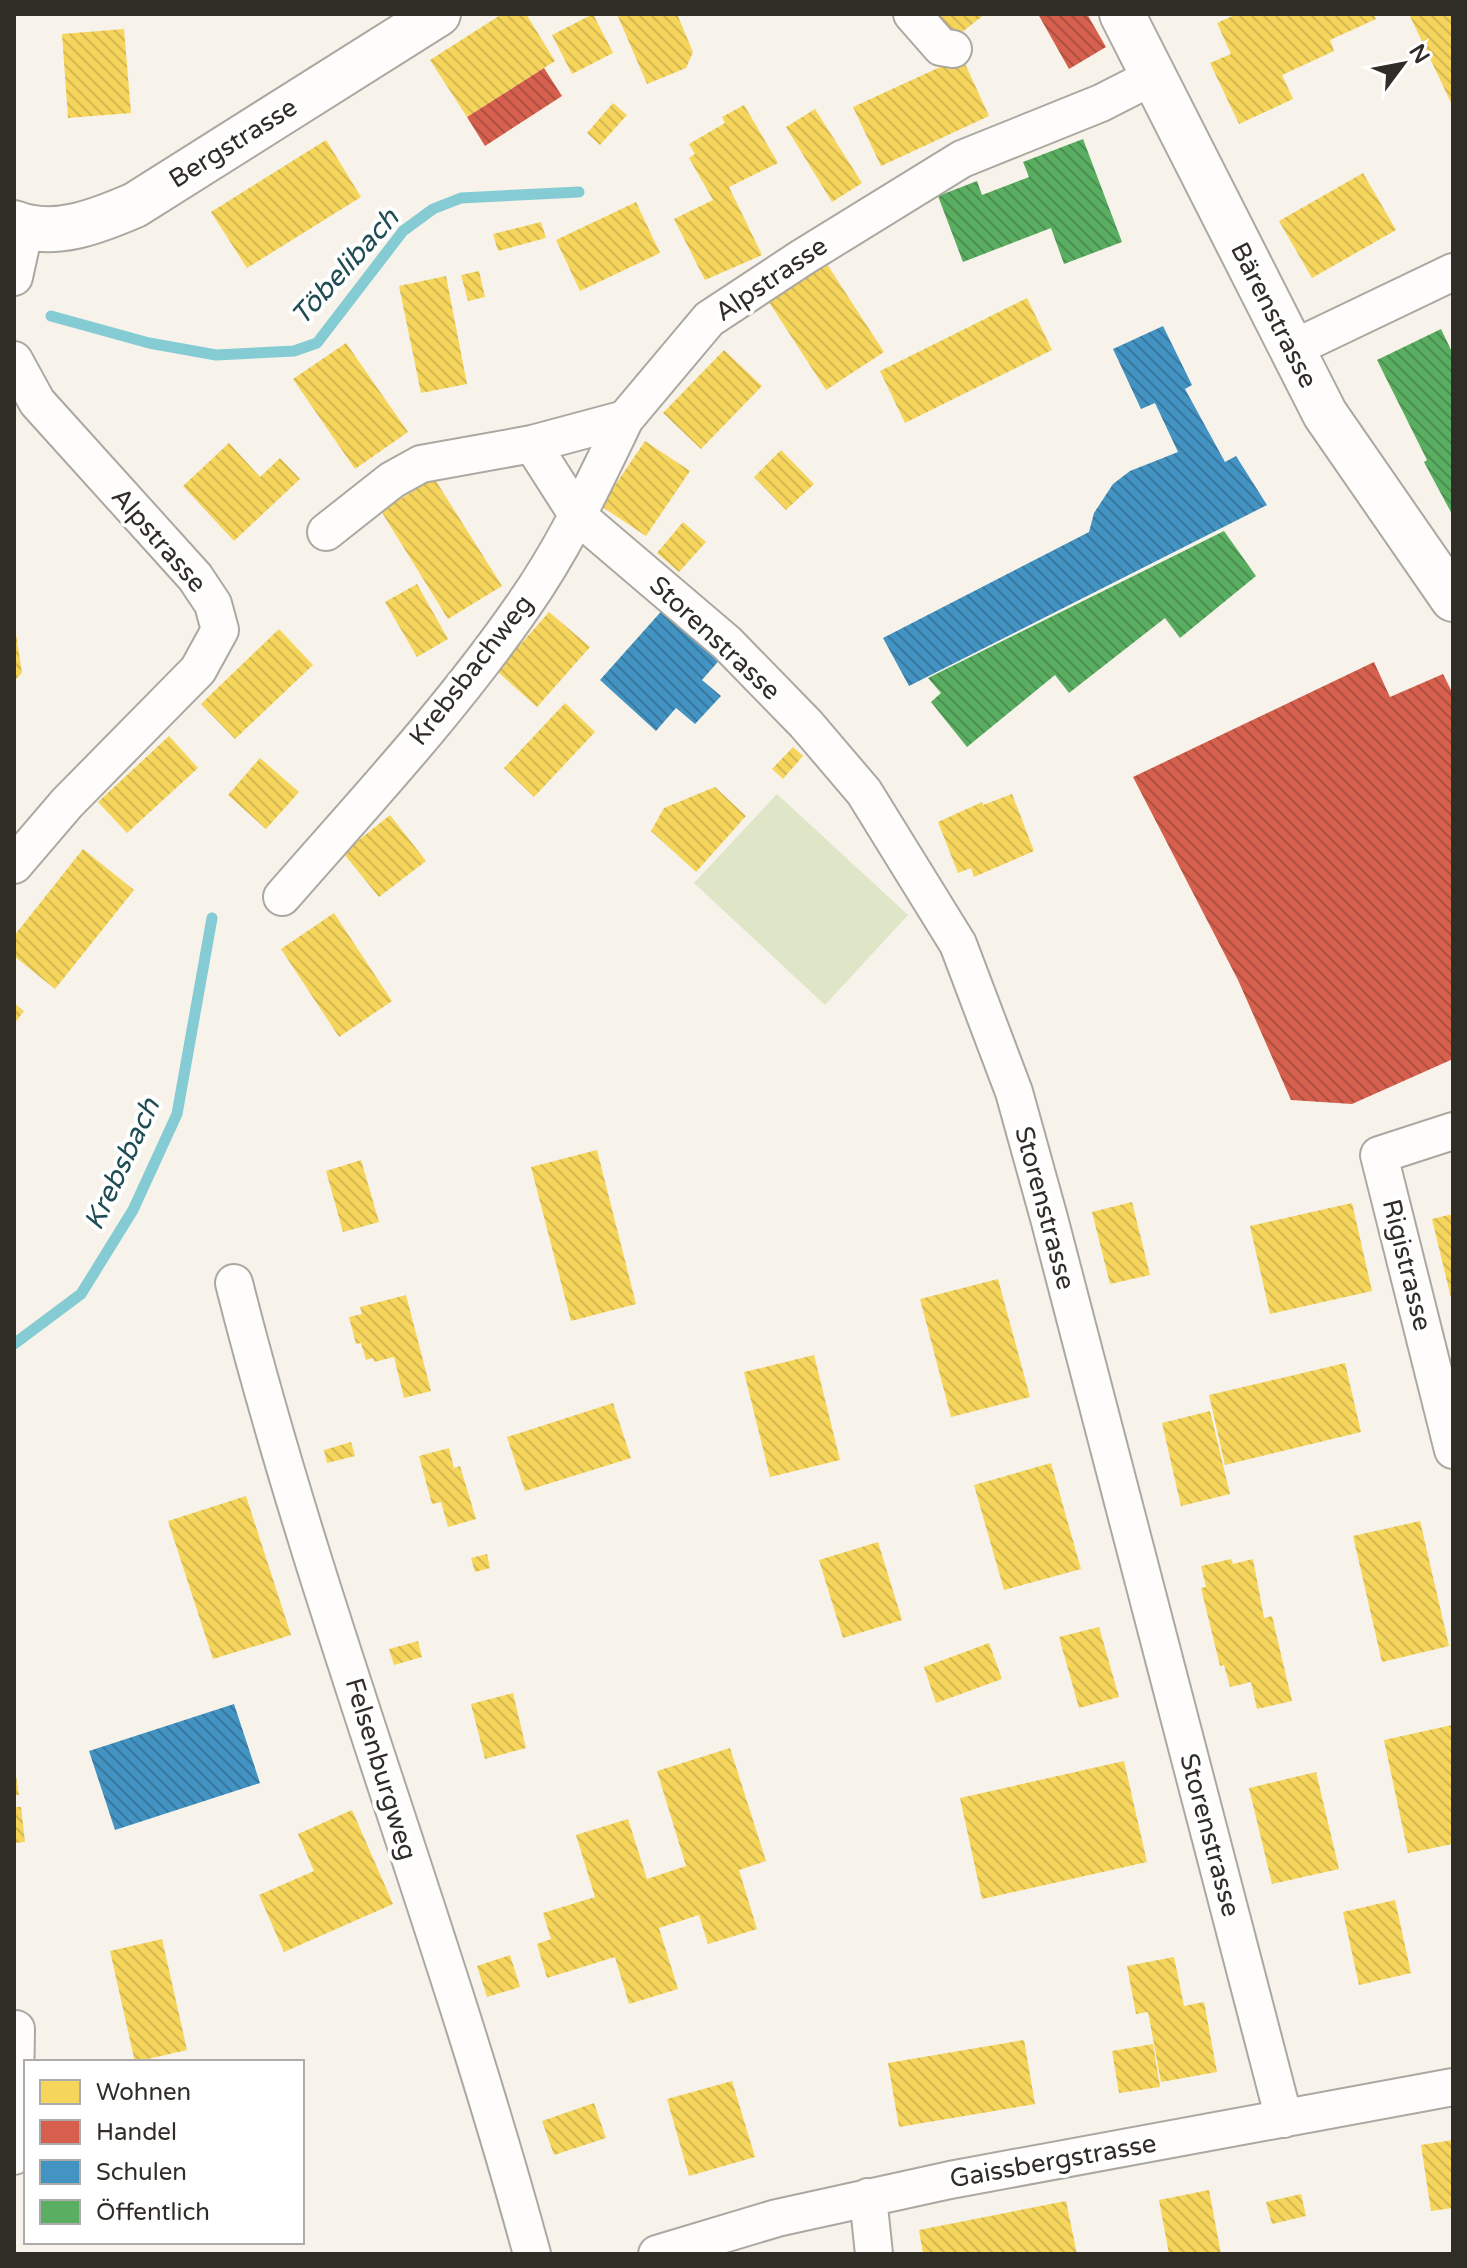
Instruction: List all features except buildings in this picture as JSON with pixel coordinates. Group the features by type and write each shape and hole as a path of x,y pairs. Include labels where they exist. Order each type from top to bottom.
{"main road":[{"name":"Bergstrasse","path":"20,225 50,229 84,224 135,205 438,14"},
{"name":"Bärenstrasse","path":"1122,14 1290,350 1346,448 1453,599"}],"street":[{"path":"912,14 941,47 953,49"},
{"name":"Alpstrasse","path":"625,419 709,319 803,257 962,159 1101,103 1154,76"},
{"path":"14,277 20,225"},
{"path":"1290,350 1453,272"},
{"name":"Alpstrasse","path":"14,360 37,402 195,577 213,604 220,630 198,670 67,803 14,865"},
{"path":"326,532 392,480 421,464 532,444 625,419"},
{"name":"Krebsbachweg","path":"282,897 465,687 525,604 578,516 625,419"},
{"name":"Storenstrasse","path":"532,444 578,516 727,643 806,724 864,792 958,944 1014,1092 1049,1218 1284,2119"},
{"name":"Rigistrasse","path":"1453,1131 1379,1155 1453,1450"},
{"name":"Felsenburgweg","path":"234,1283 302,1520 474,2059 532,2254"},
{"path":"14,2156 16,2029"},
{"name":"Gaissbergstrasse","path":"657,2254 777,2218 868,2197 1453,2087"},
{"path":"868,2197 874,2254"}],"green space":[{"path":"777,794 908,915 825,1005 694,883"}],"waterway":[{"name":"Töbelibach","path":"51,316 149,343 216,355 294,351 317,343 403,231 433,209 461,198 579,192"},
{"name":"Krebsbach","path":"14,1344 81,1294 133,1210 177,1114 212,918"}]}
